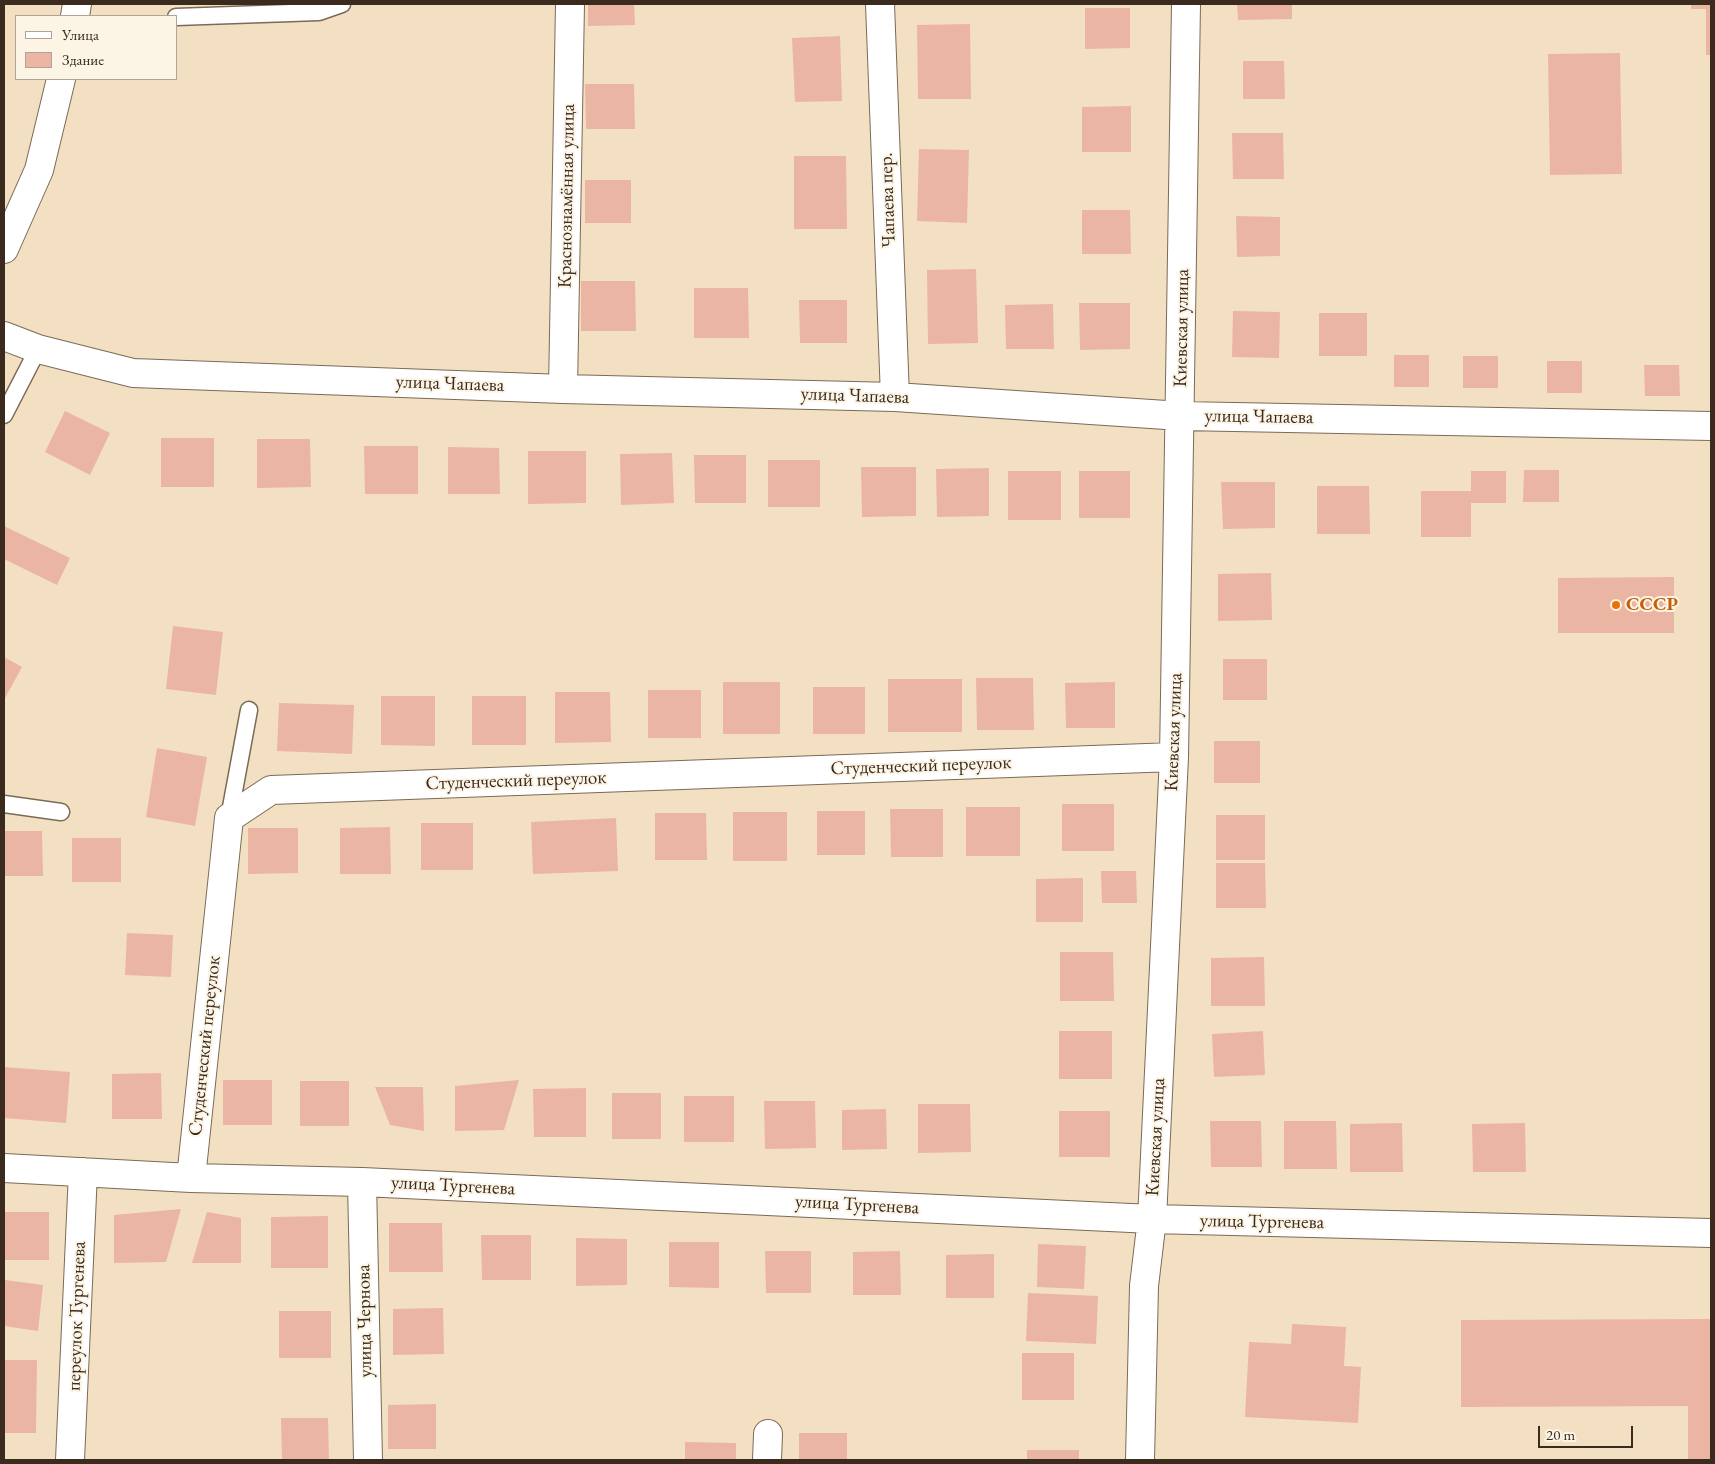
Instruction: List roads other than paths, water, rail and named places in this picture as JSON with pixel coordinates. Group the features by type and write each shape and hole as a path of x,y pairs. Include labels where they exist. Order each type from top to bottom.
{"street":[{"name":"Краснознамённая улица","path":"563,388 570,4"},
{"name":"Чапаева пер.","path":"880,4 895,397"},
{"name":"Киевская улица","path":"1140,1460 1144,1286 1152,1219 1174,757 1181,416 1186,4"},
{"path":"4,249 39,170 61,80"},
{"name":"улица Чапаева","path":"4,336 38,349 133,372 563,388 895,397 1181,416 1711,426"},
{"name":"Студенческий переулок","path":"191,1178 229,818 272,790 1174,757"},
{"name":"улица Тургенева","path":"4,1168 191,1178 362,1182 1152,1219 1711,1233"},
{"name":"переулок Тургенева","path":"70,1460 83,1172"},
{"name":"улица Чернова","path":"362,1182 368,1460"}],"lane":[{"path":"178,17 319,12 342,4"},
{"path":"4,415 38,349"},
{"path":"229,818 249,710"},
{"path":"4,804 61,812"}],"place":[{"name":"СССР","path":"1616,605"}]}
